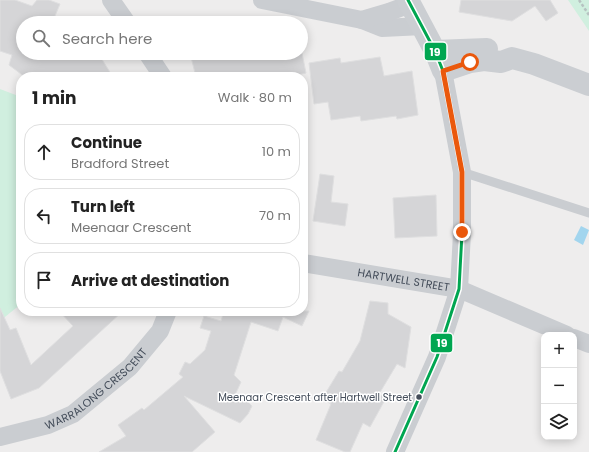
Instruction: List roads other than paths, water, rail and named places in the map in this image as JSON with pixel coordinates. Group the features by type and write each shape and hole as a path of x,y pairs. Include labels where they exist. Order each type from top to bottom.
{"street":[{"path":"111,0 121,16"},
{"path":"262,0 362,20 382,28 423,26"},
{"path":"362,20 389,12 409,2 423,26 443,71 462,172 462,232 459,289 437,357 395,452"},
{"path":"435,51 485,49 504,50 512,58 534,64 589,85"},
{"path":"443,71 470,62 484,60 501,62 512,58"},
{"path":"152,60 160,72"},
{"name":"HARTWELL STREET","path":"308,263 459,289 560,332"},
{"name":"WARRALONG CRESCENT","path":"0,436 48,425 73,414 130,367 160,331 166,316"},
{"path":"577,339 589,344"}],"lane":[{"path":"462,172 589,213"}],"water":[{"path":"581,226 589,230 583,245 574,240"}],"place":[{"name":"Meenaar Crescent after Hartwell Street","path":"419,397"}]}
